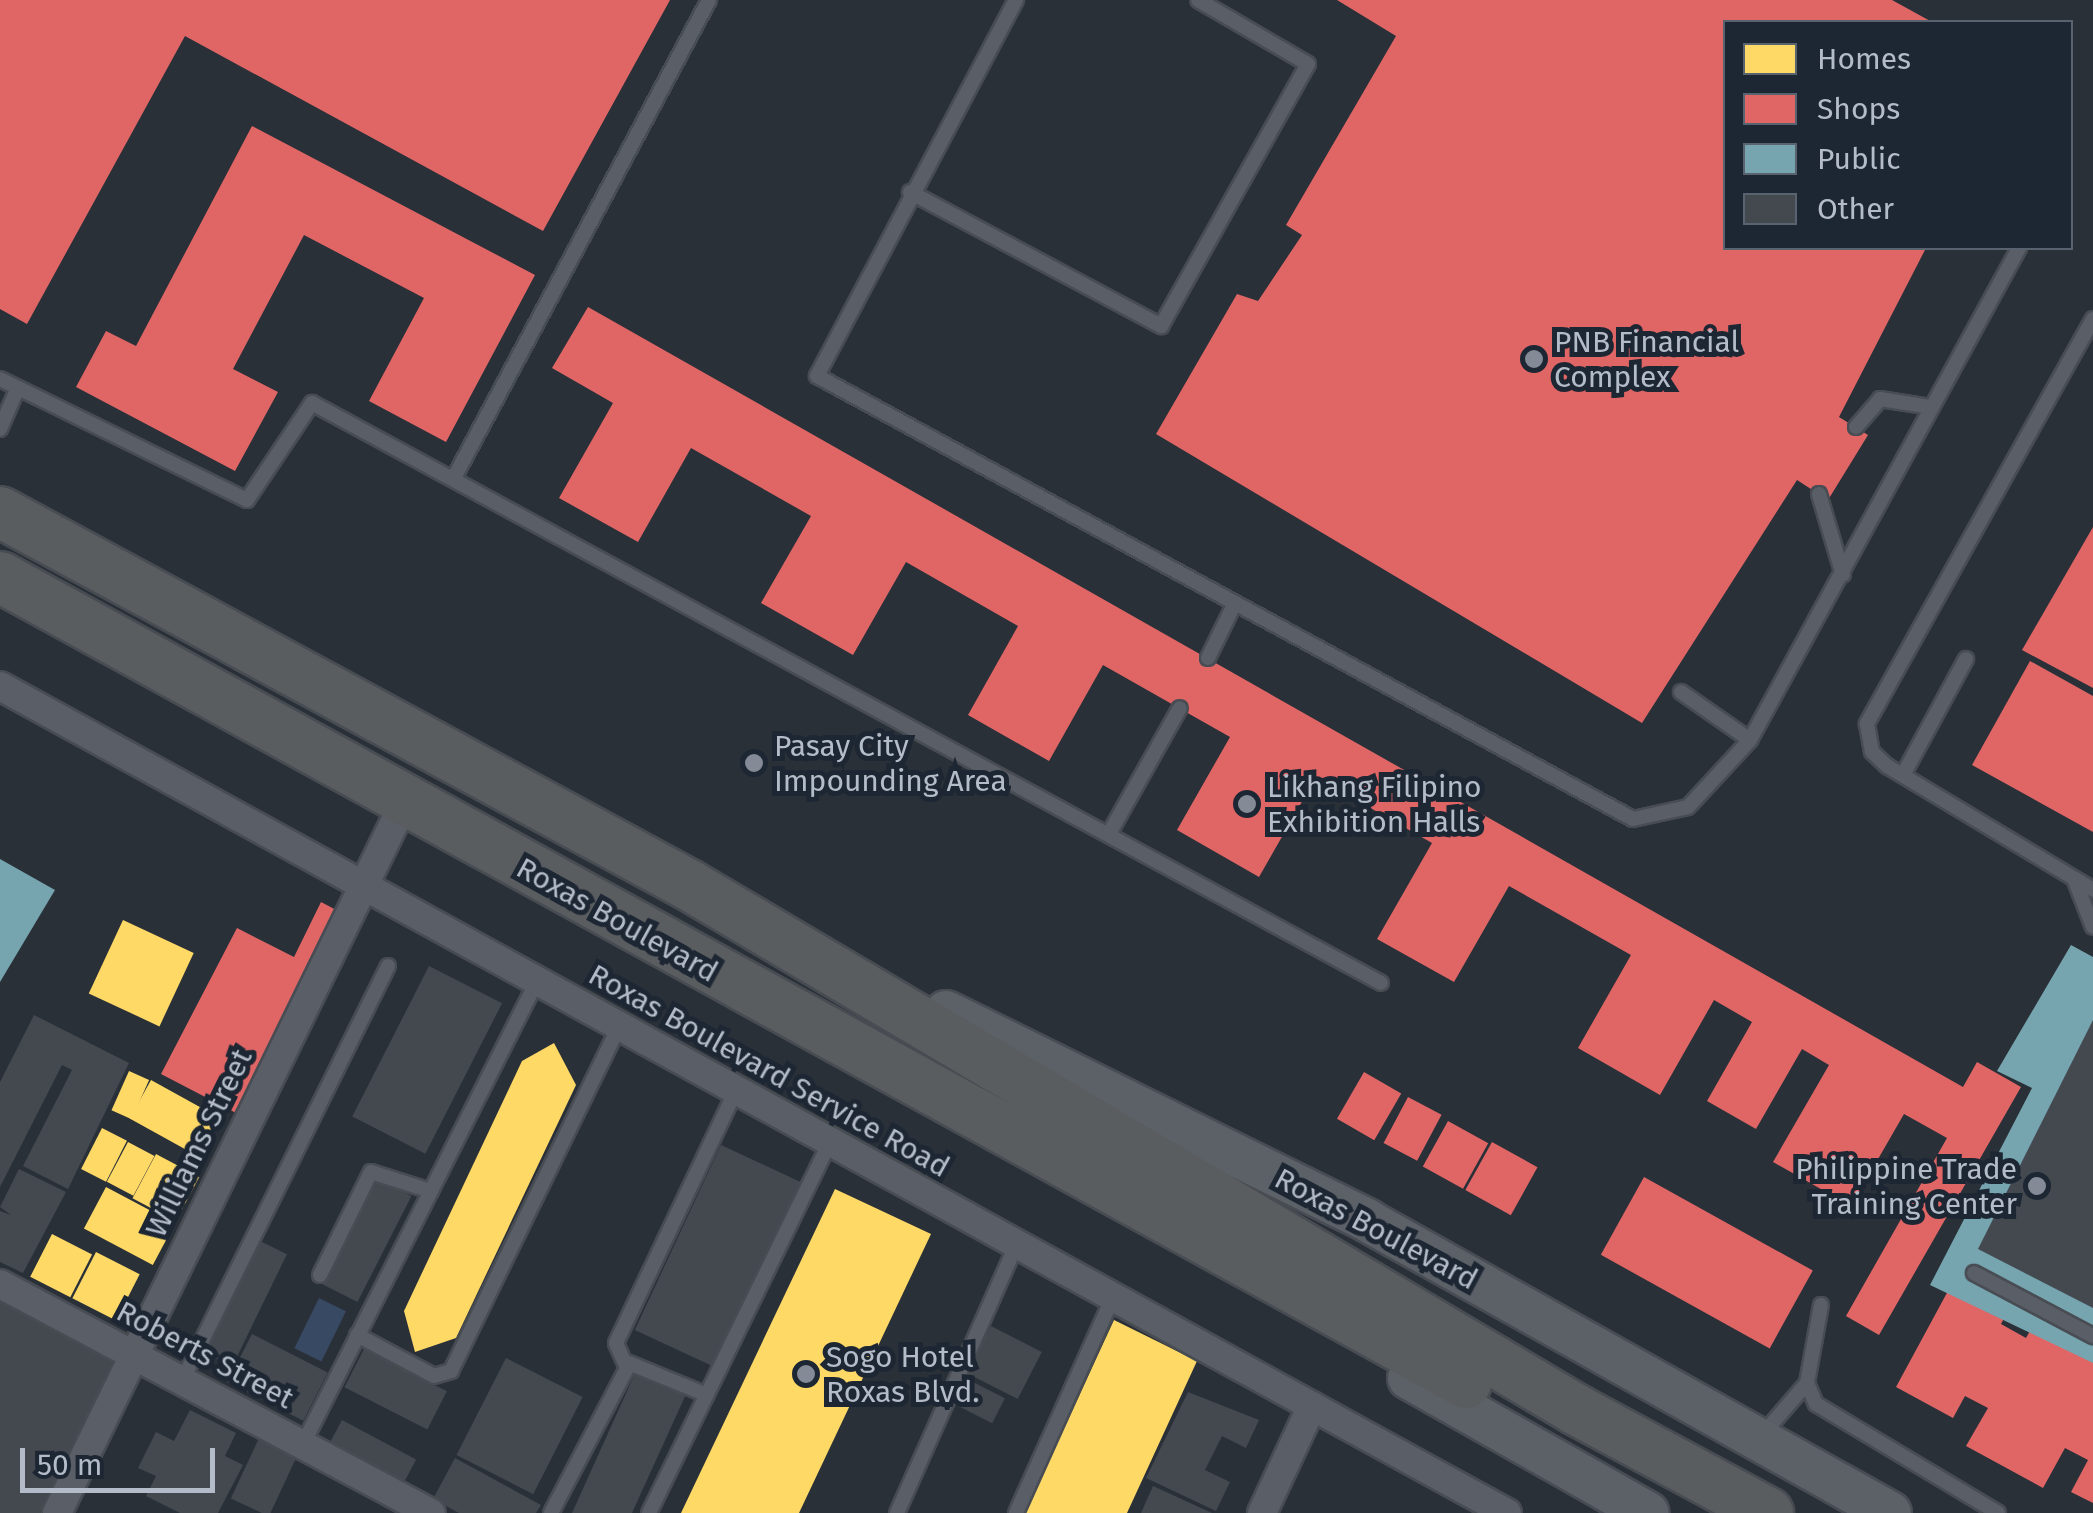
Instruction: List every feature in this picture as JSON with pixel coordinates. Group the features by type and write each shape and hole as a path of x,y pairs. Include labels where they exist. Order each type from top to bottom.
{"highway":[{"name":"Roxas Boulevard","path":"0,512 689,886 1570,1423 1708,1513"},
{"name":"Roxas Boulevard","path":"0,576 1236,1260 1570,1423 1768,1513"}],"main road":[{"name":"Roxas Boulevard","path":"689,886 1368,1221 1890,1513"},
{"name":"Roxas Boulevard","path":"1236,1260 1343,1340 1648,1513"}],"street":[{"name":"Roxas Boulevard Service Road","path":"0,686 1507,1513"},
{"name":"Williams Street","path":"57,1513 404,803"},
{"name":"Roberts Street","path":"0,1284 431,1513"},
{"path":"1262,1513 1312,1406"}],"lane":[{"path":"456,474 709,0"},
{"path":"1016,0 910,192 817,376 1633,819 1688,807 1750,740 2018,250"},
{"path":"910,192 1161,326 1308,64 1198,0"},
{"path":"2093,319 1870,711 1872,752 1903,775 2093,890"},
{"path":"0,379 16,392 247,500 312,403 456,474 1382,983"},
{"path":"0,429 16,392"},
{"path":"1856,427 1880,398 1931,407"},
{"path":"1819,494 1843,574"},
{"path":"1208,658 1234,604"},
{"path":"1903,775 1966,659"},
{"path":"1681,692 1750,740"},
{"path":"1110,832 1180,708"},
{"path":"2076,880 2093,927"},
{"path":"183,1379 388,966"},
{"path":"302,1444 536,981"},
{"path":"357,1335 434,1376 451,1371 620,1026"},
{"path":"706,1395 629,1363 616,1343 736,1090"},
{"path":"649,1513 830,1142"},
{"path":"320,1275 371,1172 431,1191"},
{"path":"897,1513 1017,1244"},
{"path":"1974,1273 2093,1336"},
{"path":"1016,1513 1113,1297"},
{"path":"1759,1440 1808,1383 1821,1305"},
{"path":"551,1513 629,1363"},
{"path":"1808,1383 1828,1418 1998,1513"}],"water":[{"path":"319,1298 346,1311 321,1361 294,1348"}],"building: Homes":[{"path":"123,920 194,953 159,1026 89,993"},
{"path":"554,1043 576,1085 456,1338 415,1352 404,1311 522,1061"},
{"path":"129,1071 149,1080 132,1119 112,1110"},
{"path":"151,1080 218,1117 197,1156 130,1118"},
{"path":"102,1128 127,1141 106,1182 81,1169"},
{"path":"128,1142 154,1156 133,1196 107,1182"},
{"path":"156,1154 199,1177 176,1221 133,1198"},
{"path":"106,1187 175,1224 153,1265 84,1228"},
{"name":"Sogo Hotel Roxas Blvd.","path":"835,1189 931,1234 799,1513 681,1513"},
{"path":"52,1234 92,1254 70,1297 30,1277"},
{"path":"96,1252 140,1274 116,1321 72,1298"},
{"path":"1114,1320 1197,1361 1127,1513 1025,1513"}],"building: Shops":[{"path":"0,0 670,0 543,231 185,36 27,324 0,309"},
{"name":"PNB Financial Complex","path":"1337,0 1892,0 1928,20 1723,20 1723,250 1925,250 1839,417 1868,435 1828,500 1797,480 1642,723 1156,434 1237,294 1258,301 1302,235 1286,225 1396,36"},
{"path":"252,126 535,275 446,442 369,401 424,298 304,235 233,369 278,392 235,471 76,387 106,331 136,346"},
{"name":"Likhang Filipino Exhibition Halls","path":"588,307 1963,1087 1977,1062 2021,1087 1879,1335 1846,1316 1947,1138 1904,1114 1851,1206 1773,1162 1829,1065 1802,1049 1756,1129 1707,1101 1752,1022 1714,1000 1660,1095 1578,1048 1631,955 1509,886 1454,982 1377,939 1432,843 1316,777 1259,877 1177,830 1230,737 1103,665 1049,761 968,715 1018,626 906,562 853,655 761,603 811,516 691,448 638,542 559,498 613,403 552,368"},
{"path":"2093,527 2093,688 2022,650"},
{"path":"2030,661 2093,696 2093,832 1972,765"},
{"path":"321,902 340,912 236,1113 161,1074 237,928 294,957"},
{"path":"1364,1072 1401,1094 1374,1140 1337,1119"},
{"path":"1408,1097 1442,1115 1417,1161 1384,1143"},
{"path":"1448,1121 1488,1143 1463,1189 1423,1166"},
{"path":"1492,1142 1537,1167 1511,1215 1465,1190"},
{"path":"1644,1177 1813,1271 1770,1348 1601,1255"},
{"path":"1955,1278 2010,1307 2001,1324 2026,1338 2035,1322 2093,1353 2093,1503 2071,1492 2088,1460 2065,1448 2043,1488 1966,1446 1988,1408 1965,1396 1953,1418 1896,1387"}],"building: Public":[{"path":"0,859 55,890 0,982"},
{"name":"Philippine Trade Training Center","path":"2071,945 2093,957 2093,1363 1930,1285 2032,1088 1997,1071"}],"building: Other":[{"path":"429,966 502,1003 425,1154 352,1117"},
{"path":"34,1015 129,1063 68,1189 23,1166 72,1070 62,1065 0,1187 0,1082"},
{"path":"2093,1020 2093,1308 1978,1249"},
{"path":"721,1145 802,1183 715,1367 635,1330"},
{"path":"19,1169 66,1192 23,1273 0,1262 0,1211 11,1215 0,1207"},
{"path":"374,1177 411,1196 357,1302 320,1283"},
{"path":"260,1241 287,1254 232,1367 205,1353"},
{"path":"0,1299 119,1357 42,1513 0,1513"},
{"path":"991,1326 1042,1352 1018,1399 967,1373"},
{"path":"252,1334 328,1373 303,1421 227,1382"},
{"path":"364,1349 447,1391 427,1430 344,1387"},
{"path":"506,1358 583,1397 533,1494 457,1455"},
{"path":"637,1369 687,1392 632,1513 572,1513"},
{"path":"963,1377 1005,1398 992,1423 950,1402"},
{"path":"1188,1392 1259,1420 1246,1448 1222,1436 1205,1470 1230,1482 1216,1511 1146,1478"},
{"path":"190,1410 236,1433 225,1456 243,1465 218,1513 180,1513 146,1496 156,1476 138,1468 156,1432 174,1441"},
{"path":"342,1420 416,1459 404,1482 330,1442"},
{"path":"260,1436 298,1454 270,1513 231,1499"},
{"path":"455,1458 541,1505 536,1513 459,1513 433,1499"},
{"path":"1153,1486 1212,1513 1141,1513"}],"place":[{"name":"PNB Financial Complex","path":"1534,359"},
{"name":"Pasay City Impounding Area","path":"754,763"},
{"name":"Likhang Filipino Exhibition Halls","path":"1247,804"},
{"name":"Philippine Trade Training Center","path":"2037,1186"},
{"name":"Sogo Hotel Roxas Blvd.","path":"806,1374"}]}
